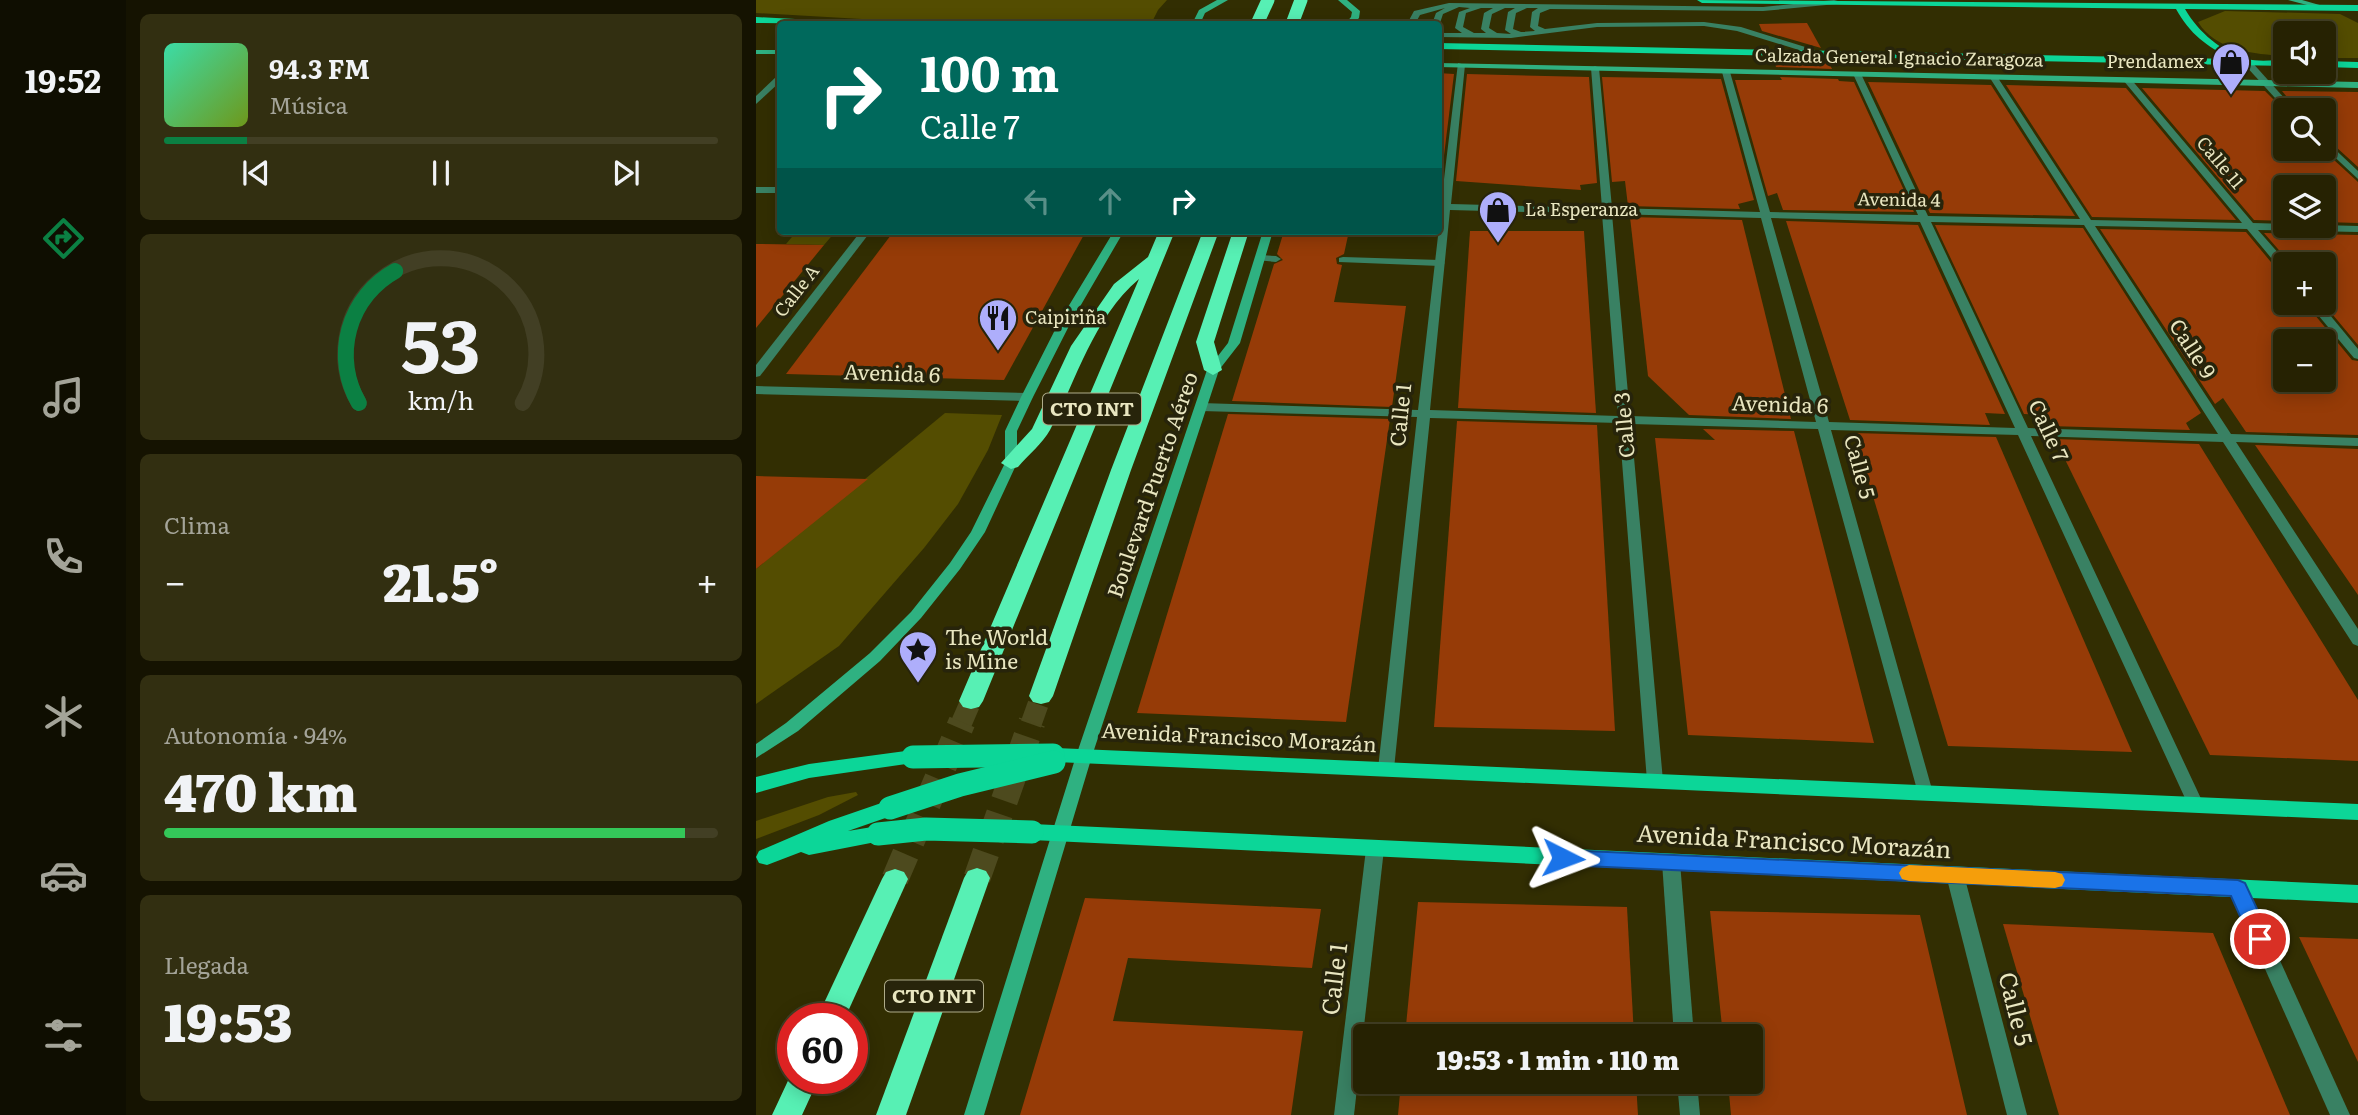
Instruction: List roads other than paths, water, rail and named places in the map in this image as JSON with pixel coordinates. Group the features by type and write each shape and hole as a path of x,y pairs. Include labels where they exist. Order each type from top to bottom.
{"highway":[{"path":"1258,21 1268,0"},
{"path":"1293,21 1301,0"},
{"name":"CTO INT","path":"971,701 1165,235"},
{"name":"CTO INT","path":"1041,696 1121,470 1209,235"},
{"path":"1213,370 1205,342 1240,235"},
{"path":"1011,463 1041,431 1080,346 1119,287 1155,258"},
{"path":"838,1003 895,878"},
{"name":"CTO INT","path":"891,1115 977,878"},
{"path":"787,1115 797,1094"}],"main road":[{"path":"1196,21 1202,10 1224,0"},
{"path":"1342,0 1356,10 1352,21"},
{"path":"1702,0 2178,3 2358,8"},
{"path":"2292,0 2358,18"},
{"path":"2178,3 2188,25 2200,38 2247,62"},
{"path":"756,20 777,21"},
{"path":"756,26 777,25"},
{"name":"Calzada General Ignacio Zaragoza","path":"1442,46 2273,63"},
{"path":"756,52 777,52"},
{"path":"2336,64 2358,65"},
{"name":"Calzada General Ignacio Zaragoza","path":"1442,65 2358,85"},
{"name":"CTO INT","path":"756,752 792,727 875,657 916,615 955,566 978,532 1011,463 1012,431 1027,397 1065,322 1117,235"},
{"name":"Boulevard Puerto Aéreo","path":"1084,756 1213,370 1234,343 1267,235"},
{"name":"CTO INT","path":"974,1115 1084,756"},
{"name":"Avenida Francisco Morazán","path":"1055,759 1084,756 2358,812"},
{"path":"756,785 809,771 913,757 1055,759"},
{"path":"761,860 836,827 890,808 960,785 1055,759"},
{"name":"Avenida Francisco Morazán","path":"761,860 878,834 926,829 1061,832 2358,894"}],"street":[{"path":"1413,21 1417,13 1423,10 1449,5 1763,9 1842,2"},
{"path":"1437,21 1440,13 1466,5"},
{"path":"1473,35 1459,28 1463,12 1488,5"},
{"path":"1497,36 1485,29 1488,13 1508,5"},
{"path":"1524,35 1509,30 1512,12 1531,6"},
{"path":"1545,32 1534,27 1536,12 1552,6"},
{"path":"1442,34 1524,35 1605,24 1716,25 1815,53"},
{"path":"2247,62 2279,98"},
{"name":"Calle 1","path":"1442,207 1461,65"},
{"name":"Calle 3","path":"1595,68 1655,781"},
{"name":"Calle 5","path":"1726,72 1925,793"},
{"name":"Calle 7","path":"1858,76 2196,805"},
{"name":"Calle 9","path":"1994,78 2358,642"},
{"name":"Calle 11","path":"2127,80 2273,254"},
{"path":"756,101 777,81"},
{"path":"2336,154 2358,176"},
{"path":"756,190 777,190"},
{"name":"Avenida 4","path":"1442,207 2358,229"},
{"name":"Calle A","path":"756,373 863,235"},
{"name":"Calle 1","path":"1386,769 1441,235"},
{"path":"1260,258 1276,258"},
{"path":"1343,260 1440,262"},
{"path":"2324,315 2358,356"},
{"name":"Avenida 6","path":"756,390 1027,397"},
{"name":"Avenida 6","path":"1201,407 2358,442"},
{"name":"Calle 1","path":"1344,1115 1376,849"},
{"path":"1671,862 1683,1024"},
{"name":"Calle 5","path":"1955,875 2017,1115"},
{"path":"2238,888 2340,1115"},
{"path":"1688,1094 1690,1115"}],"tunnel":[{"path":"1031,724 1041,696"},
{"path":"961,724 971,701"},
{"path":"895,879 962,722"},
{"path":"977,878 1032,722"}],"place":[{"name":"Prendamex","path":"2231,96"},
{"name":"La Esperanza","path":"1498,244"},
{"name":"Caipiriña","path":"998,352"},
{"name":"The World is Mine","path":"918,684"}]}
